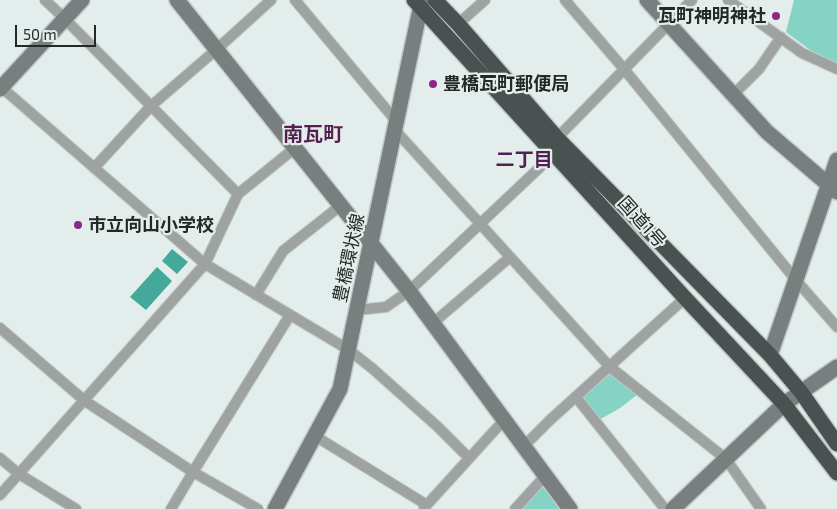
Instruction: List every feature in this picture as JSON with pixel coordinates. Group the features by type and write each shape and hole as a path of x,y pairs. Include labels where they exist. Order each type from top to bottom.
{"highway":[{"name":"国道1号","path":"435,0 557,138 770,355 801,392 837,444"},
{"name":"国道1号","path":"418,2 685,298 784,404 837,473"}],"street":[{"path":"45,0 238,194"},
{"path":"82,0 0,87 205,264 349,350 438,427 469,458"},
{"path":"177,0 408,290 570,509"},
{"path":"94,168 150,106 271,0"},
{"path":"295,0 395,126 509,258 610,367 726,459 761,509"},
{"path":"458,24 485,0"},
{"path":"565,0 624,69 795,280 837,327"},
{"path":"648,0 767,132 833,189"},
{"path":"557,138 692,0"},
{"path":"728,0 802,53 837,69"},
{"name":"豊橋環状線","path":"275,509 340,389 395,126 418,2"},
{"path":"733,95 758,69 781,37"},
{"path":"0,495 205,264 238,194 295,148"},
{"path":"357,310 386,307 408,290 554,154"},
{"path":"770,355 795,280 833,189 837,160"},
{"path":"256,295 283,252 340,206"},
{"path":"433,324 509,258"},
{"path":"523,447 550,420 685,298"},
{"path":"171,509 290,315"},
{"path":"0,328 85,401 193,472 258,509"},
{"path":"673,509 784,404 837,367"},
{"path":"576,397 665,509"},
{"path":"314,436 425,507 504,420"},
{"path":"0,458 19,474 76,509"},
{"path":"515,509 545,476"}],"shaded area":[{"path":"794,0 837,0 837,63 810,50 786,32"},
{"path":"172,249 188,262 177,274 162,261"},
{"path":"157,267 172,281 146,310 130,297"},
{"path":"610,374 613,374 637,395 620,408 599,420 583,401 583,397"},
{"path":"540,487 547,487 563,509 520,509"}],"place":[{"name":"瓦町神明神社","path":"776,16"},
{"name":"豊橋瓦町郵便局","path":"433,84"},
{"name":"市立向山小学校","path":"78,225"}],"district":[{"name":"南瓦町","path":"313,134"},
{"name":"二丁目","path":"524,160"}]}
